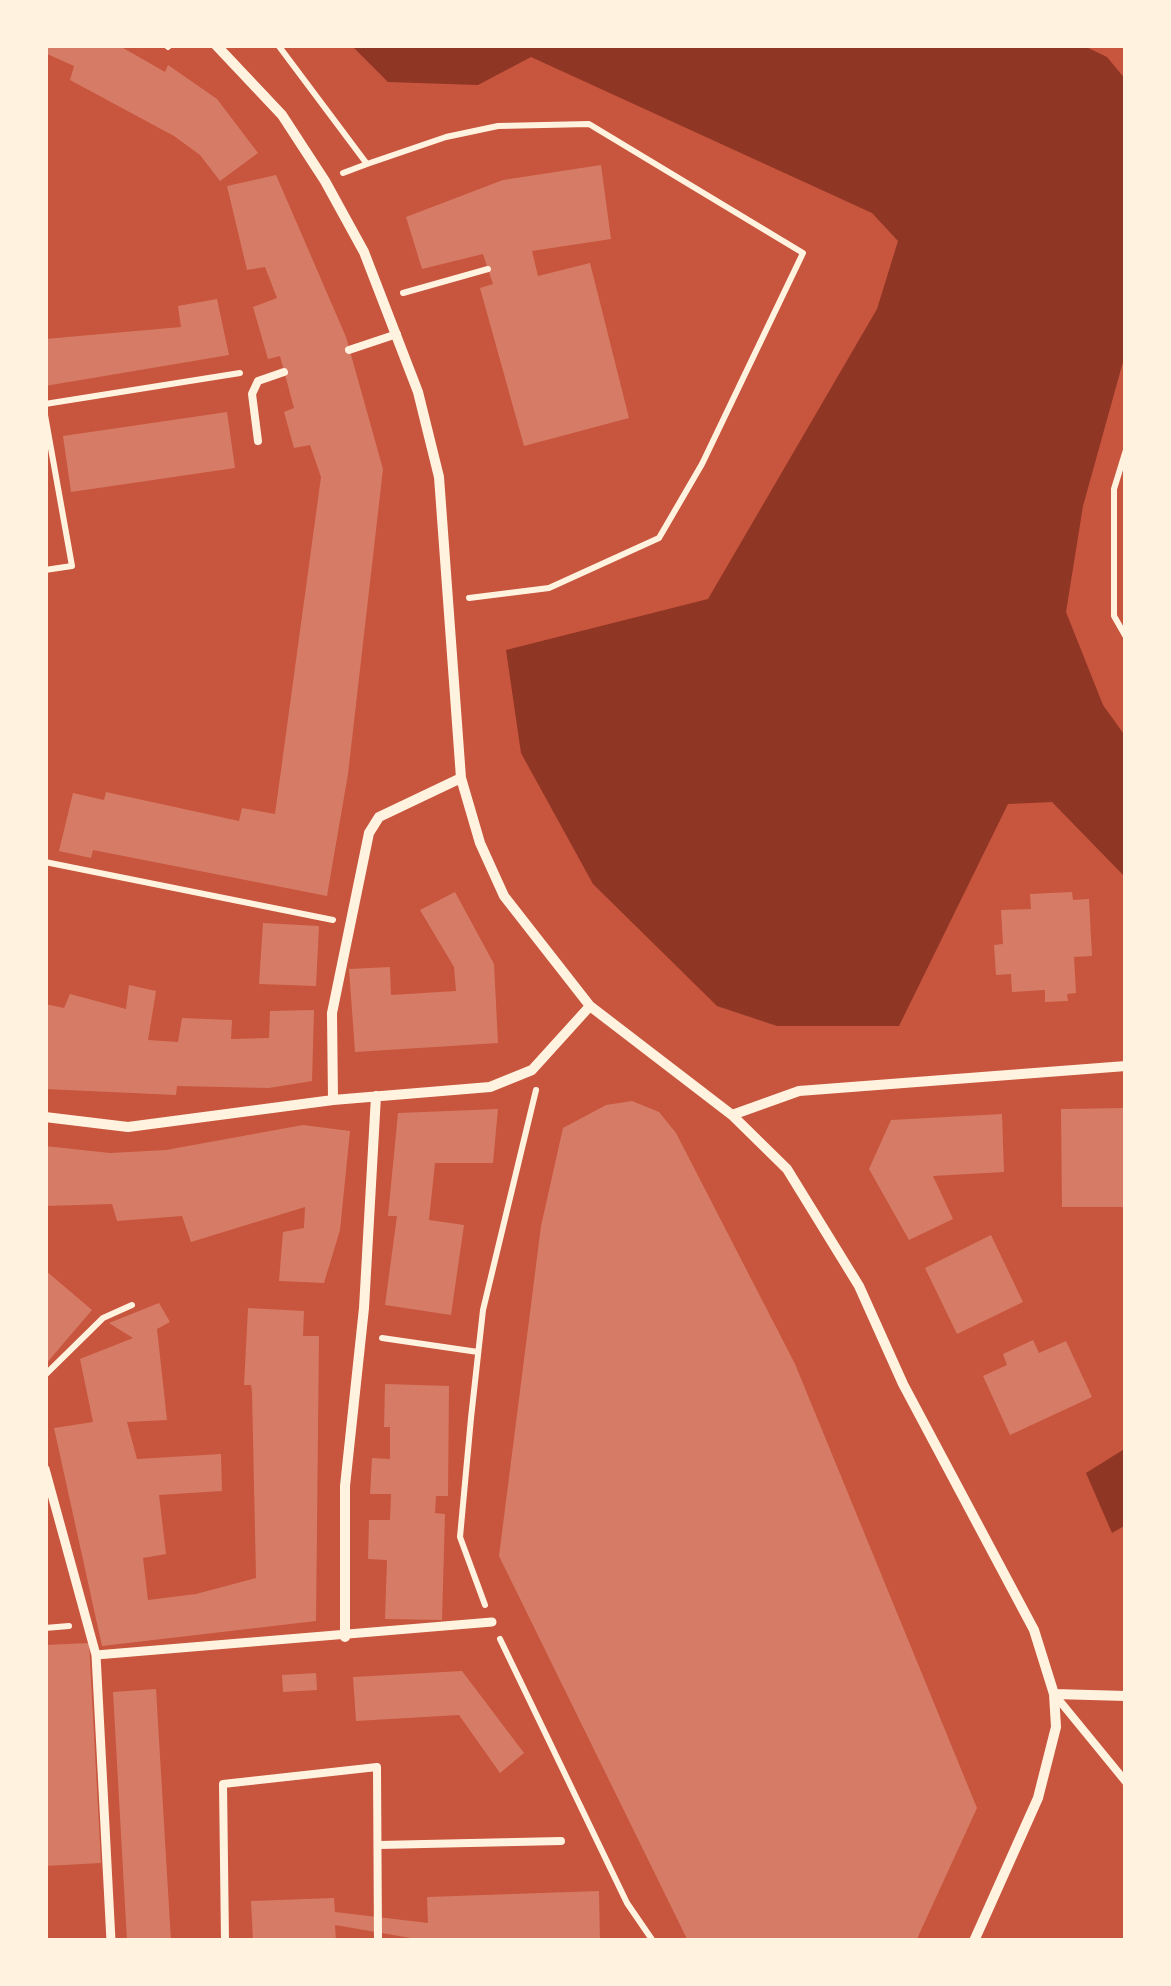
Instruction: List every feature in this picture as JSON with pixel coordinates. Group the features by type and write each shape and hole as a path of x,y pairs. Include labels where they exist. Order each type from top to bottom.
{"street":[{"path":"216,45 282,115 325,181 364,252 397,334 434,445 461,778 480,843 504,896 590,1006 732,1115 787,1169 825,1224 1034,1630 1054,1694 1056,1727 1038,1798 974,1941"},
{"path":"334,1100 332,1013 370,834 379,817 461,778"},
{"path":"45,1116 128,1127 334,1100 490,1087 532,1070 590,1006"},
{"path":"732,1115 799,1091 1126,1066"},
{"path":"345,1637 345,1486 361,1334 376,1096"},
{"path":"45,1469 96,1654 111,1941"},
{"path":"96,1654 345,1637 492,1622"},
{"path":"1054,1694 1126,1696"}],"lane":[{"path":"349,350 397,334"},
{"path":"258,441 252,394 258,381 284,372"},
{"path":"1054,1694 1126,1782"},
{"path":"225,1941 223,1784 377,1767 378,1941"},
{"path":"379,1845 561,1841"}],"path":[{"path":"278,45 367,164"},
{"path":"325,181 446,137 498,126 590,124 803,254 702,464 659,538 548,588 446,601"},
{"path":"383,299 488,269"},
{"path":"45,404 235,370 258,381"},
{"path":"45,415 72,566 45,570"},
{"path":"1126,450 1114,489 1114,616 1126,637"},
{"path":"45,862 350,923"},
{"path":"532,1070 538,1096 486,1293 460,1537 492,1622 626,1903 653,1941"},
{"path":"45,1375 103,1318 132,1305"},
{"path":"361,1334 478,1352"}],"shaded area":[{"path":"351,45 1082,45 1107,57 1126,80 1126,351 1083,506 1066,612 1103,705 1126,737 1126,878 1052,802 1008,804 899,1026 777,1026 717,1006 593,884 521,753 506,650 708,599 877,309 898,241 872,213 531,57 478,85 388,82"},
{"path":"1126,1448 1126,1525 1112,1533 1086,1473"}],"building":[{"path":"45,45 118,45 165,72 168,65 217,99 258,153 220,181 200,155 174,136 70,80 74,66 45,53"},
{"path":"601,165 611,239 532,251 538,276 590,263 629,418 524,446 480,288 493,284 483,254 422,269 406,217 503,180"},
{"path":"276,175 346,337 383,469 348,774 327,896 93,850 91,858 59,851 73,793 104,800 106,792 239,821 242,808 275,814 321,477 310,445 294,448 284,412 294,408 280,356 268,359 253,307 277,298 265,267 247,270 227,186"},
{"path":"217,299 229,355 45,386 45,339 181,327 178,306"},
{"path":"227,412 235,468 71,492 63,436"},
{"path":"455,892 494,964 498,1043 355,1052 349,969 390,967 391,995 456,991 454,967 420,910"},
{"path":"1072,892 1073,900 1089,899 1092,956 1074,957 1076,993 1067,994 1068,1001 1045,1002 1045,990 1012,992 1011,974 996,975 994,945 1003,944 1001,910 1031,909 1030,894"},
{"path":"263,923 319,926 316,986 259,984"},
{"path":"129,985 156,991 148,1040 178,1042 182,1018 232,1020 231,1039 269,1038 270,1011 314,1010 312,1081 269,1088 177,1086 176,1095 45,1089 45,1004 64,1008 70,994 126,1009"},
{"path":"632,1101 659,1112 676,1133 795,1364 977,1808 916,1941 688,1941 499,1556 541,1226 563,1128 606,1105"},
{"path":"1126,1108 1126,1207 1062,1207 1061,1109"},
{"path":"498,1109 493,1163 435,1163 429,1220 464,1225 451,1315 385,1305 397,1216 388,1216 398,1113"},
{"path":"1002,1114 1004,1172 933,1176 953,1219 909,1240 869,1169 891,1120"},
{"path":"303,1125 350,1131 340,1230 324,1283 279,1281 283,1232 304,1228 305,1207 191,1242 182,1216 117,1221 112,1204 45,1206 45,1146 110,1153 166,1150"},
{"path":"991,1235 1023,1302 957,1334 925,1268"},
{"path":"45,1270 92,1310 45,1365"},
{"path":"159,1303 170,1322 157,1329 167,1420 127,1422 137,1459 221,1454 222,1491 159,1495 166,1554 143,1558 148,1600 196,1594 256,1578 252,1392 251,1385 244,1385 248,1308 304,1311 303,1336 319,1336 316,1621 102,1646 54,1428 93,1422 80,1359 133,1338 109,1323"},
{"path":"1033,1340 1039,1353 1066,1341 1092,1397 1010,1435 983,1376 1007,1365 1003,1354"},
{"path":"385,1384 449,1386 448,1496 436,1496 435,1513 445,1514 442,1620 385,1619 387,1560 368,1559 369,1520 390,1520 391,1494 370,1494 372,1458 390,1459 390,1427 384,1427"},
{"path":"89,1643 101,1863 45,1866 45,1645"},
{"path":"462,1671 524,1753 500,1773 459,1715 356,1721 353,1677"},
{"path":"316,1673 317,1690 283,1692 282,1675"},
{"path":"156,1689 171,1941 127,1941 113,1692"},
{"path":"599,1891 600,1941 428,1941 335,1925 336,1941 253,1941 251,1901 334,1898 335,1912 428,1923 427,1897"}]}
